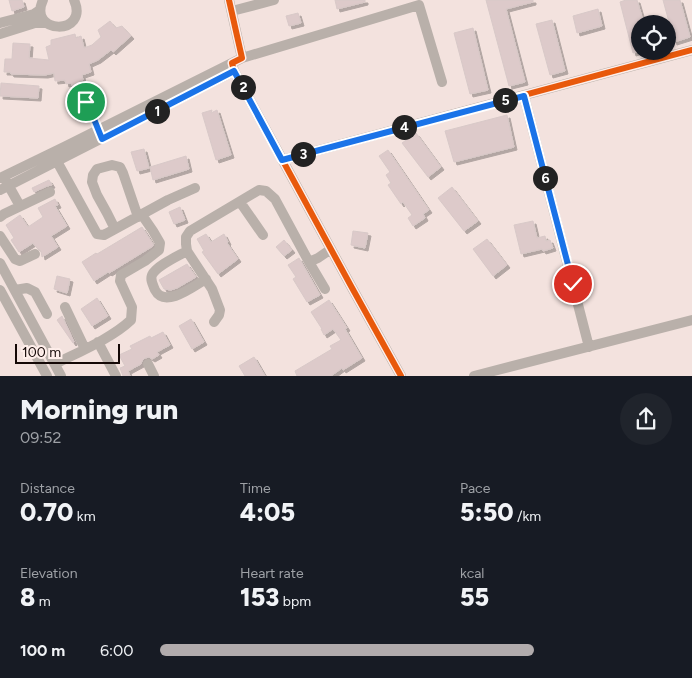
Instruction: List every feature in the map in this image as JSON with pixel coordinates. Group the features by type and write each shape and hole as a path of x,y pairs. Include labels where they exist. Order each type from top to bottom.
{"street":[{"path":"42,5 42,18 57,28 65,26 72,21 76,13 74,0"},
{"path":"229,0 232,11 236,64 282,160 401,376"},
{"path":"232,11 274,0"},
{"path":"0,23 34,14 42,5"},
{"path":"4,188 55,157 236,64 419,5 442,82"},
{"path":"0,34 35,23 47,23"},
{"path":"282,160 692,50"},
{"path":"524,96 589,347"},
{"path":"87,115 96,137"},
{"path":"20,206 4,188 2,177 55,157"},
{"path":"55,157 97,234 104,235 168,200 195,188"},
{"path":"55,364 98,342 131,320 132,308 120,281 121,275 158,250 160,243 154,231 140,216 120,167 112,165 97,169 93,175 92,182 115,229"},
{"path":"214,322 220,310 212,289 187,251 186,237 190,231 259,190 266,191 275,199 325,289"},
{"path":"0,218 4,214 50,192"},
{"path":"240,202 263,235"},
{"path":"0,236 15,259 20,261 35,254"},
{"path":"309,262 331,250"},
{"path":"187,251 158,268 152,275 151,281 157,294 168,298 177,296 206,279"},
{"path":"0,263 61,376"},
{"path":"15,290 31,289 35,292 47,314"},
{"path":"0,290 47,376"},
{"path":"65,308 85,349"},
{"path":"474,376 692,320"},
{"path":"98,342 116,376"},
{"path":"148,364 154,376"}],"building":[{"path":"9,0 22,0 24,7 12,11"},
{"path":"335,0 365,0 365,2 337,9"},
{"path":"486,0 533,0 533,2 506,9 525,82 509,86"},
{"path":"637,0 641,15 631,15 631,45 620,2"},
{"path":"663,0 680,0 690,37 676,41 676,15 667,15"},
{"path":"598,9 602,26 577,33 573,16"},
{"path":"298,13 301,23 289,26 286,16"},
{"path":"552,20 565,71 550,75 536,24"},
{"path":"110,21 116,28 122,26 131,36 113,52 111,50 89,64 91,72 82,75 83,80 79,81 79,84 72,86 71,83 66,84 65,80 55,81 54,73 45,75 4,72 5,59 12,59 13,43 30,44 29,58 49,60 46,47 51,45 51,40 75,34 76,38 81,36 84,48 92,45 101,37 98,30"},
{"path":"473,28 488,90 470,94 454,33"},
{"path":"1,83 39,86 38,98 0,96"},
{"path":"212,110 211,113 217,110 231,155 216,160 202,113"},
{"path":"507,115 514,147 454,162 445,131"},
{"path":"416,133 441,167 428,177 402,143"},
{"path":"144,149 149,168 137,171 131,152"},
{"path":"388,150 429,210 423,214 425,218 413,226 408,218 412,215 403,202 401,204 388,185 391,183 386,175 390,172 379,156"},
{"path":"186,156 189,169 153,180 150,167"},
{"path":"49,180 52,185 34,192 32,188"},
{"path":"452,187 478,221 464,231 438,198"},
{"path":"55,199 58,205 55,206 67,226 51,236 58,247 42,257 41,251 33,243 19,252 11,240 14,238 6,225 20,215 28,227 43,217 38,208"},
{"path":"180,207 185,220 174,224 169,212"},
{"path":"533,221 537,238 545,236 546,241 550,240 553,248 521,254 514,225"},
{"path":"142,227 153,246 94,281 82,262"},
{"path":"353,231 368,233 365,248 351,245"},
{"path":"206,234 211,242 224,234 227,243 238,259 218,274 202,252 204,251 197,239"},
{"path":"487,239 507,265 493,276 473,249"},
{"path":"284,240 292,250 284,256 276,247"},
{"path":"299,258 320,295 307,302 293,279 296,277 288,265"},
{"path":"187,264 196,277 177,288 171,290 164,289 159,280"},
{"path":"57,276 70,279 67,293 54,289"},
{"path":"97,298 108,316 92,326 81,309"},
{"path":"329,300 347,328 345,329 362,358 331,376 297,376 295,371 332,349 330,346 341,340 333,329 324,335 311,312"},
{"path":"62,316 74,342 73,343 57,320"},
{"path":"191,319 204,342 192,349 179,326"},
{"path":"163,332 170,345 157,352 159,355 152,359 149,357 145,358 141,364 128,371 130,376 123,376 120,368 125,366 119,355 132,349 130,346"},
{"path":"254,357 265,376 245,376 239,366"}],"cycle path":[{"path":"229,0 242,58 232,63 234,71 401,376"},
{"path":"282,160 692,50"}],"route":[{"path":"86,102 92,106 92,114 102,139 234,71 282,160 524,96 573,284"}]}
